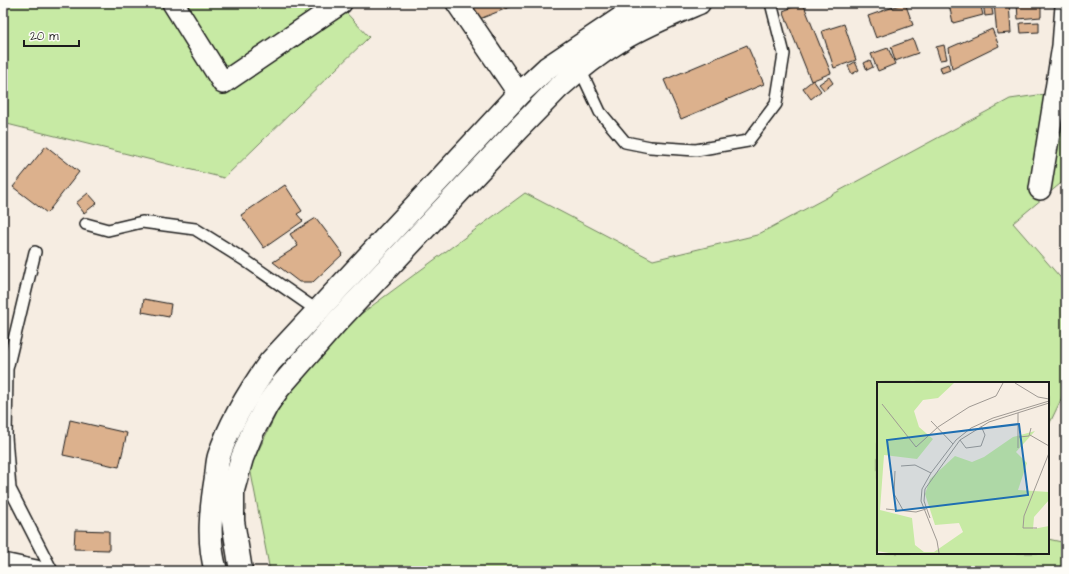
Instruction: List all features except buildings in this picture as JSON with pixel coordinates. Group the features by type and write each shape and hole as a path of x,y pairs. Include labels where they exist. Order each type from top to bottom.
{"street":[{"path":"173,3 222,83 341,3"},
{"path":"457,3 519,94"},
{"path":"216,571 213,560 211,523 218,456 232,426 256,382 270,362 519,94 547,68 616,21 651,3"},
{"path":"241,571 233,521 233,490 242,458 253,431 267,405 279,388 387,268 558,88 580,69 621,40 666,17 699,3"},
{"path":"1040,189 1060,106 1066,6"},
{"path":"3,564 36,571"}],"lane":[{"path":"580,69 600,112 625,142 650,147 696,150 748,141 776,104 784,54 771,3"},
{"path":"86,224 108,230 142,222 195,229 318,310"},
{"path":"35,252 8,369 6,437 10,490 52,571"}],"green space":[{"path":"3,3 337,3 369,37 224,178 3,123"},
{"path":"1066,91 1066,179 1013,223 1066,284 1066,389 1049,425 1049,382 877,382 877,554 1049,554 1049,539 1066,543 1066,571 270,571 250,468 304,356 525,193 653,260 757,235 1010,99"}]}
